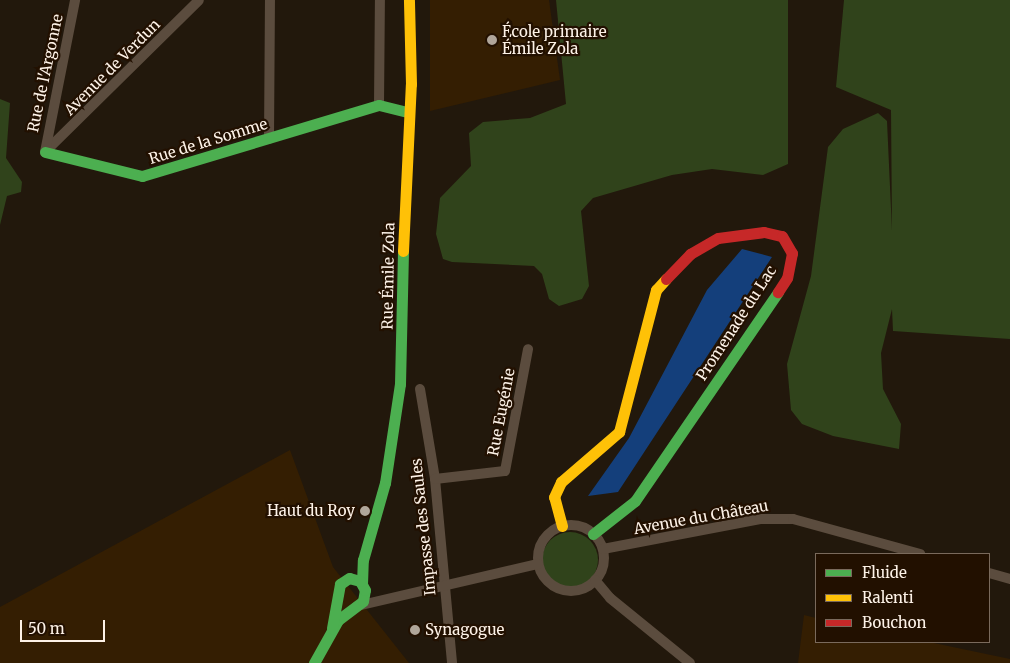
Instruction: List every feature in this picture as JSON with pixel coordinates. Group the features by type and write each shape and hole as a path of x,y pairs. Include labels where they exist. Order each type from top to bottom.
{"street":[{"name":"Rue de l'Argonne","path":"45,152 75,0"},
{"name":"Avenue de Verdun","path":"45,152 199,0"},
{"path":"269,139 270,0"},
{"path":"380,0 379,105 408,112"},
{"name":"Rue Émile Zola","path":"355,606 364,586 366,548 385,483 399,401 408,112 408,0"},
{"name":"Rue de la Somme","path":"45,152 142,176 379,105"},
{"name":"Promenade du Lac","path":"562,526 554,497 561,482 620,432 656,290 690,254 718,238 764,232 782,236 792,253 787,278 634,501 593,534"},
{"name":"Rue Eugénie","path":"435,479 505,471 528,348"},
{"name":"Impasse des Saules","path":"420,389 435,479 452,663"},
{"name":"Avenue du Château","path":"603,549 760,519 793,519 916,553"},
{"path":"562,526 579,526 593,534 603,549 604,560 596,580 577,591 562,590 548,582 538,564 546,536 562,526"},
{"name":"Rue Émile Zola","path":"338,595 366,548"},
{"path":"338,595 343,604 355,606 444,588 538,564"},
{"path":"990,574 1010,580"},
{"path":"346,579 364,586 384,601"},
{"path":"596,580 610,598 690,663"},
{"path":"314,663 332,628 338,595"},
{"path":"332,628 355,606"}],"shaded area":[{"name":"École primaire Émile Zola","path":"430,0 549,0 560,80 430,111"},
{"path":"290,450 333,567 409,663 0,663 0,607"},
{"path":"804,615 815,618 815,643 934,643 1010,659 1010,663 798,663"}],"green space":[{"path":"556,0 788,0 788,164 763,175 712,169 672,175 593,198 581,211 589,286 582,299 559,306 549,299 542,274 534,266 452,262 443,259 436,234 440,198 471,166 469,133 483,122 530,118 566,104"},
{"path":"844,0 1010,0 1010,339 893,331 892,309 881,353 883,389 901,424 899,449 833,436 802,424 791,410 787,364 811,276 828,147 843,129 878,113 887,121 892,231 891,110 836,87"},
{"path":"0,99 10,103 6,158 22,182 21,192 7,196 0,225"},
{"path":"570,532 581,534 590,540 596,549 598,560 596,571 590,580 581,586 570,588 559,586 550,580 544,571 542,560 544,549 550,540 559,534"}],"water":[{"path":"742,249 772,257 618,492 588,496 629,438 707,290"}],"traffic: fast":[{"path":"45,152 142,176 379,105 408,112"},
{"path":"362,584 363,560 385,483 400,384 403,251"},
{"path":"593,534 635,501 778,292"},
{"path":"314,663 338,620 363,601 365,590 360,581 349,578 340,584 332,628"}],"traffic: slow":[{"path":"403,251 411,84 409,0"},
{"path":"562,526 554,497 561,482 619,432 656,290 666,279"}],"traffic: jam":[{"path":"666,279 690,254 718,238 764,232 782,236 792,253 787,278 778,292"}],"place":[{"name":"École primaire Émile Zola","path":"492,40"},
{"name":"Haut du Roy","path":"365,511"},
{"name":"Synagogue","path":"415,630"}]}
